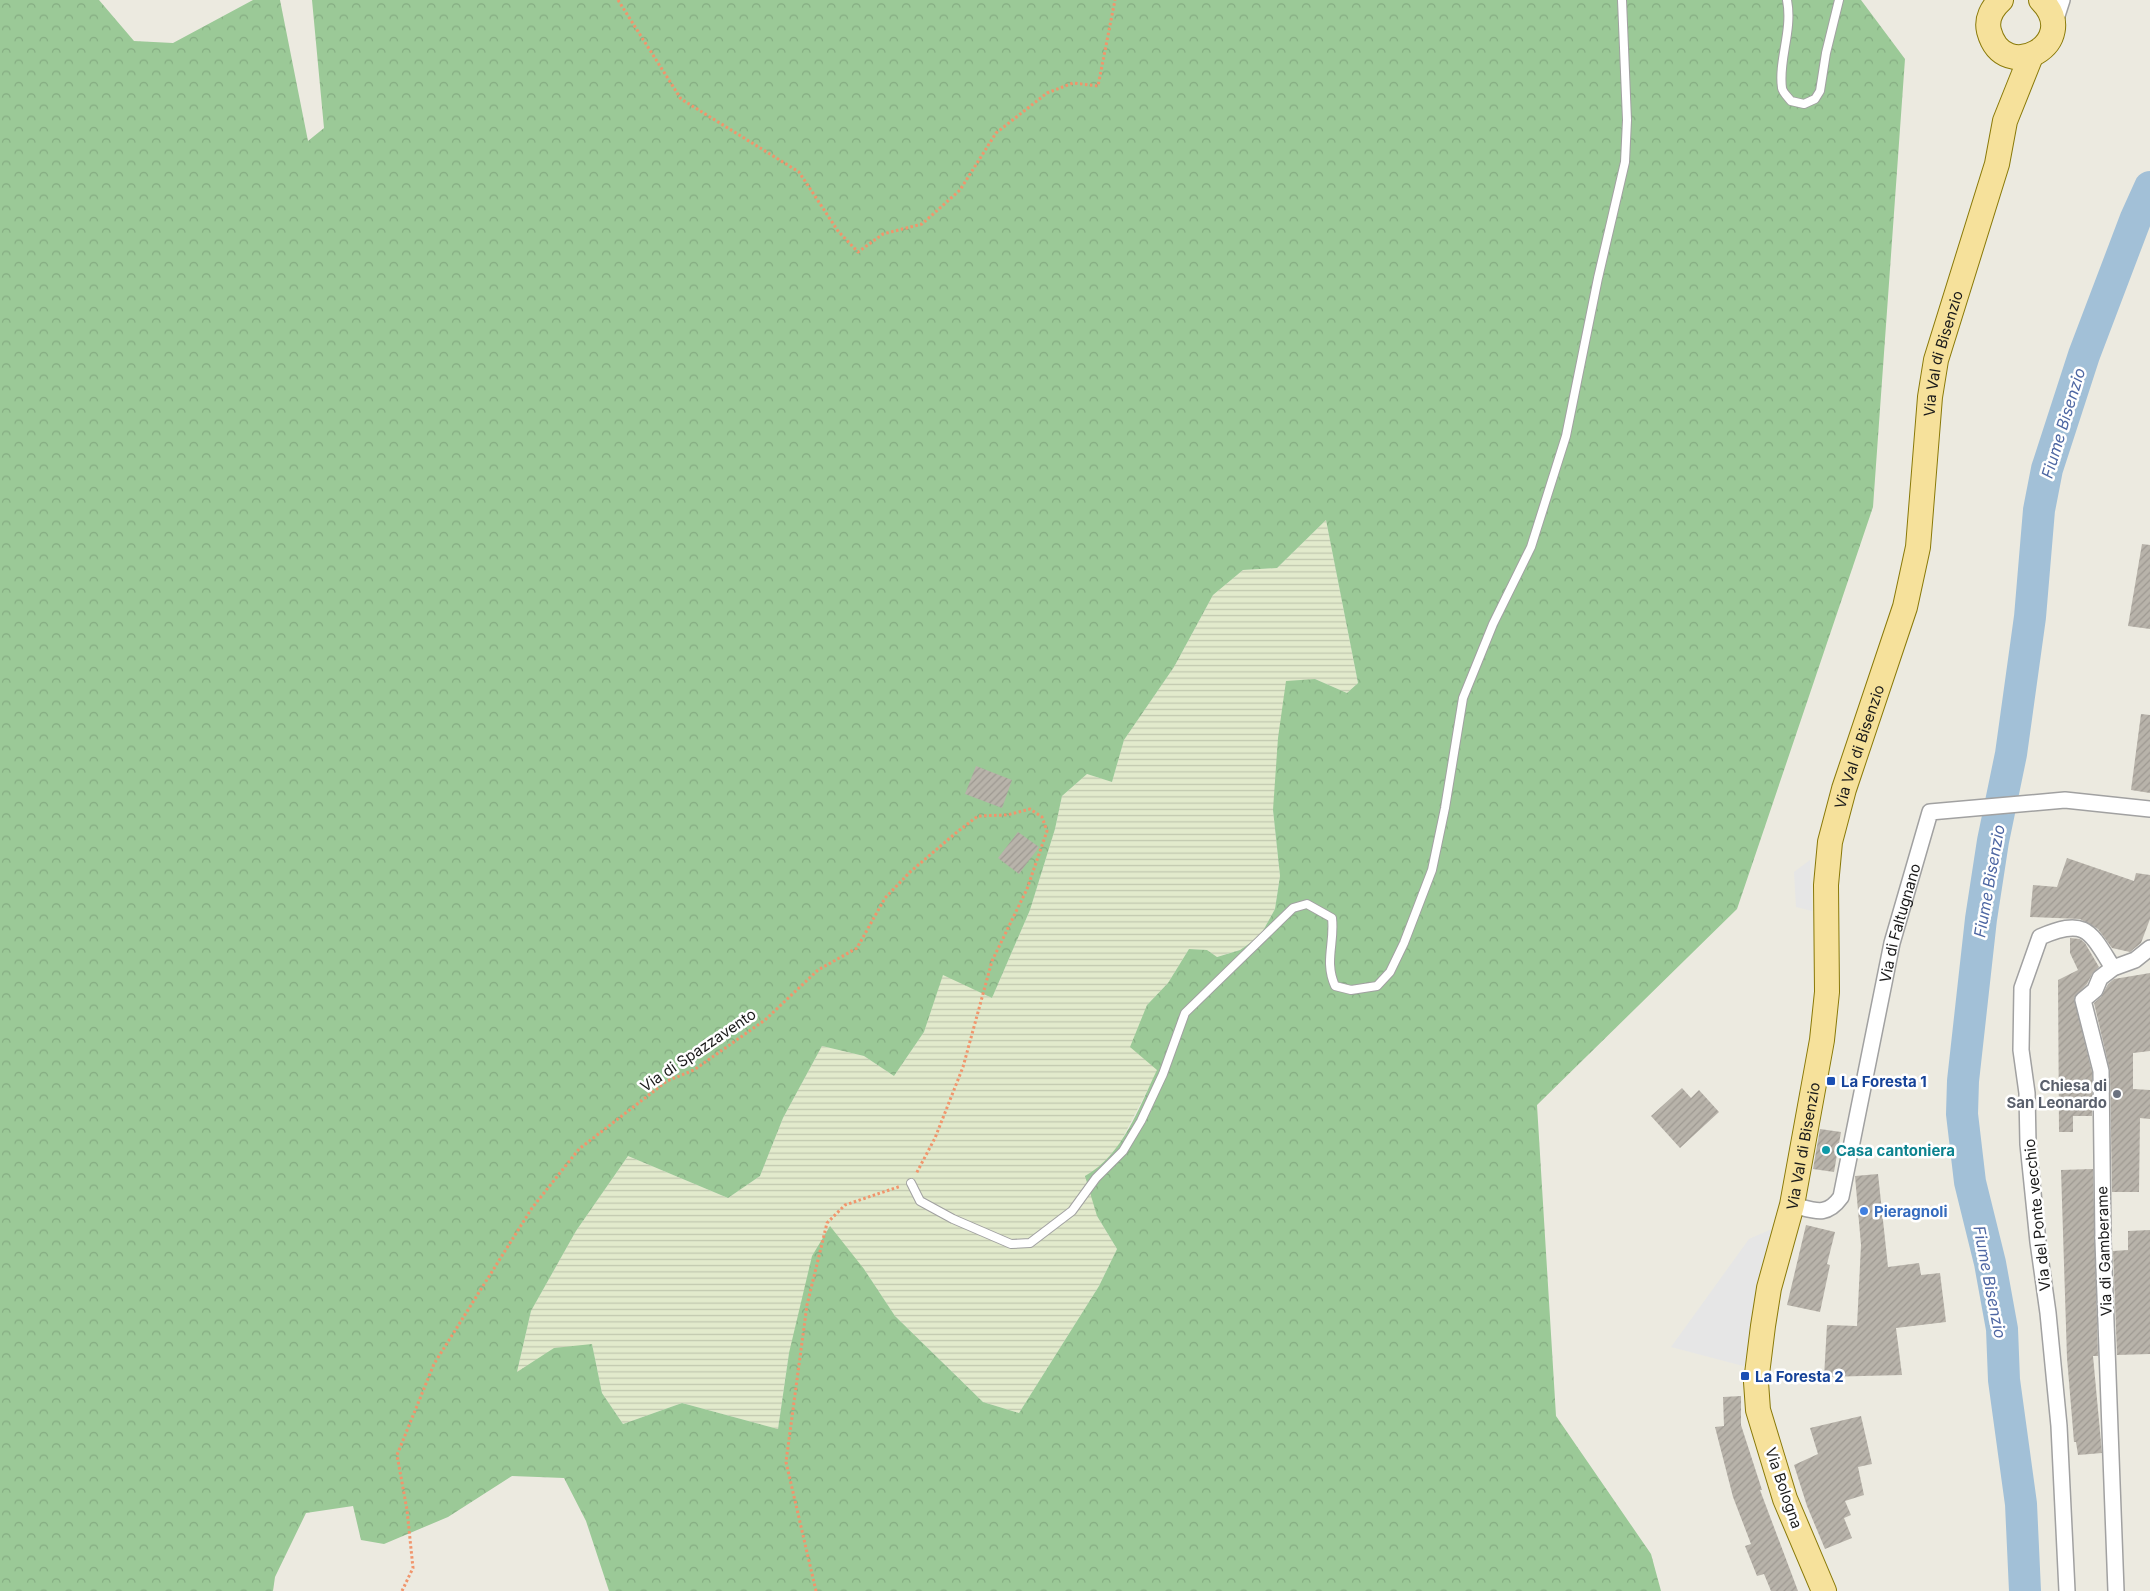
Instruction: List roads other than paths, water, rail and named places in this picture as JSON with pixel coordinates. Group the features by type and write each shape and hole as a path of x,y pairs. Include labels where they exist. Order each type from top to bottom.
{"main road":[{"path":"1992,5 1988,27 1991,39 2005,54 2016,57 2031,56 2041,51 2051,38 2054,27 2048,7 2041,0"},
{"path":"2005,54 2005,121"},
{"path":"2005,121 2031,56"},
{"name":"Via Val di Bisenzio","path":"1756,1382 1769,1288 1792,1204 1822,1040 1827,992 1826,885 1830,842 1844,789 1905,608 1918,546 1930,397 1936,360 1997,164 2005,121"},
{"name":"Via Bologna","path":"1756,1382 1758,1410 1785,1499 1824,1591"}],"street":[{"path":"2054,27 2062,0"},
{"name":"Via di Faltugnano","path":"1792,1204 1825,1211 1832,1208 1841,1197 1892,942 1930,812 2065,800 2150,809"},
{"name":"Via del Ponte vecchio","path":"2067,1591 2059,1426 2048,1312 2038,1242 2028,1144 2027,1093 2021,1050 2022,988 2040,937 2062,927 2079,928 2094,937 2113,968"},
{"name":"Via di Gamberame","path":"2116,1591 2103,1241 2101,1070 2083,1000 2095,990 2100,978 2113,968 2135,960 2150,948"}],"lane":[{"path":"911,1183 920,1201 953,1219 1011,1244 1030,1243 1072,1211 1096,1178 1123,1151 1141,1122 1163,1074 1185,1013 1292,908 1307,904 1332,918 1334,931 1329,972 1335,986 1351,990 1377,986 1390,972 1404,943 1432,870 1445,808 1463,698 1493,624 1532,547 1566,436 1598,278 1625,162 1627,120 1622,0"},
{"path":"1787,0 1790,17 1782,75 1782,90 1790,101 1804,104 1815,99 1820,91 1826,52 1839,0"}],"waterway":[{"name":"Fiume Bisenzio","path":"2025,1591 2021,1504 2004,1380 2002,1329 1990,1263 1970,1182 1962,1114 1963,1081 1981,919 1993,841 2011,754 2030,617 2039,510 2047,469 2084,355 2136,218 2150,187"}],"place":[{"name":"La Foresta 1","path":"1831,1081"},
{"name":"Chiesa di San Leonardo","path":"2117,1094"},
{"name":"Casa cantoniera","path":"1826,1150"},
{"name":"Pieragnoli","path":"1864,1211"},
{"name":"La Foresta 2","path":"1745,1376"}]}
